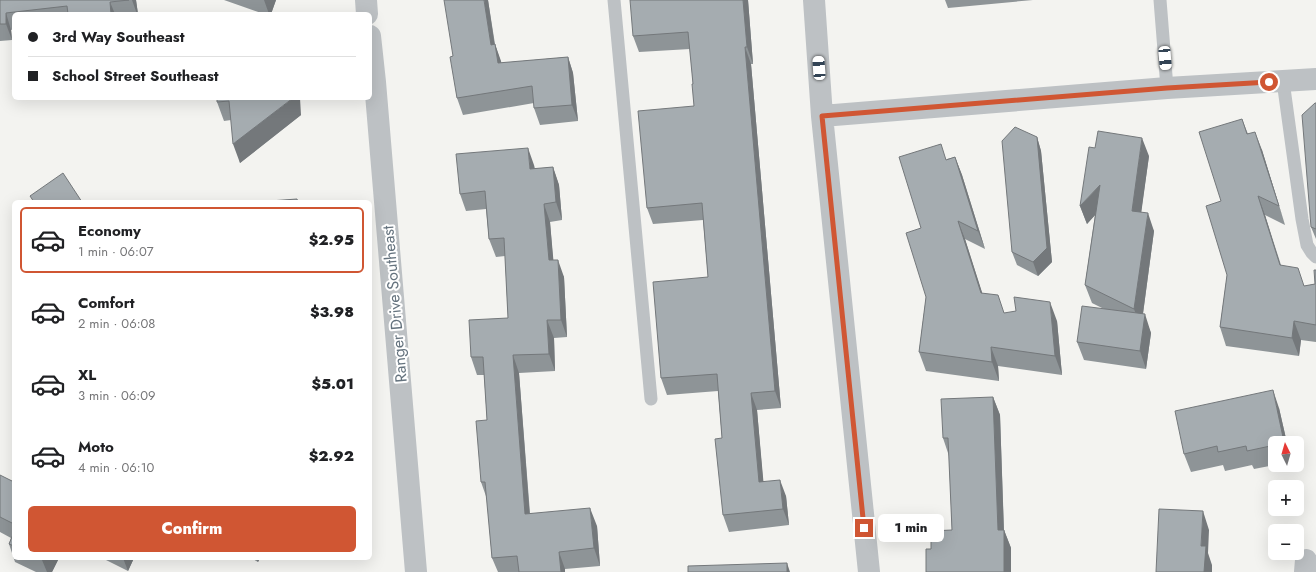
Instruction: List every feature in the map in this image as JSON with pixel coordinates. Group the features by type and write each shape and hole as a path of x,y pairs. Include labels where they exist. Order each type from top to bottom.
{"street":[{"path":"366,0 367,12"},
{"path":"814,0 822,116 869,572"},
{"name":"Ranger Drive Southeast","path":"372,51 376,82 416,572"},
{"path":"822,116 1167,88 1316,79"}],"lane":[{"path":"614,0 651,399"},
{"path":"1160,0 1167,88"},
{"path":"1283,81 1302,219 1307,245 1316,256"}],"building":[{"path":"0,0 129,0 110,2 111,12 68,12 67,6 6,13 6,24 0,24"},
{"path":"444,0 484,0 491,45 495,44 498,63 568,57 572,105 534,108 532,86 457,98 450,57 453,56"},
{"path":"630,0 743,0 747,47 745,47 775,391 751,393 759,482 780,480 783,509 723,515 715,439 722,438 717,374 661,378 653,282 708,277 702,203 647,208 638,111 694,106 693,84 688,32 633,36"},
{"path":"217,100 290,100 233,144 229,101 217,102"},
{"path":"1315,103 1316,229 1311,227 1302,115"},
{"path":"1242,119 1247,134 1255,132 1279,206 1258,196 1280,265 1298,268 1304,286 1315,284 1314,270 1316,270 1316,325 1294,321 1292,338 1220,327 1227,275 1206,206 1221,201 1199,132"},
{"path":"1015,127 1037,137 1047,248 1033,262 1012,252 1002,141"},
{"path":"1098,131 1142,138 1132,211 1148,213 1134,309 1085,285 1100,185 1080,206 1089,147 1095,148"},
{"path":"941,144 946,160 955,157 978,231 958,221 981,293 998,295 1004,313 1016,311 1014,297 1050,302 1055,356 991,347 992,362 919,352 926,297 906,233 921,228 899,157"},
{"path":"528,148 530,169 553,167 556,202 544,204 549,260 558,260 561,320 547,320 549,354 513,355 525,514 590,508 594,548 559,552 561,572 519,572 517,556 492,558 485,482 481,482 476,421 487,420 483,357 471,357 469,320 508,318 504,238 489,239 485,191 460,194 456,154"},
{"path":"63,173 81,200 33,200 30,196"},
{"path":"1082,306 1145,314 1140,351 1077,342"},
{"path":"1273,390 1283,436 1268,436 1268,446 1247,451 1246,446 1218,452 1217,446 1184,454 1175,411"},
{"path":"993,397 998,530 1004,530 1004,572 926,572 926,549 931,549 931,531 952,530 948,438 943,438 941,399"},
{"path":"0,475 12,481 12,523 0,517"},
{"path":"1159,509 1203,511 1201,546 1206,546 1204,572 1156,572"},
{"path":"12,537 12,545 9,544"},
{"path":"787,563 787,572 688,572 688,566"}],"route":[{"path":"864,528 822,116 1167,88 1269,82"}]}
